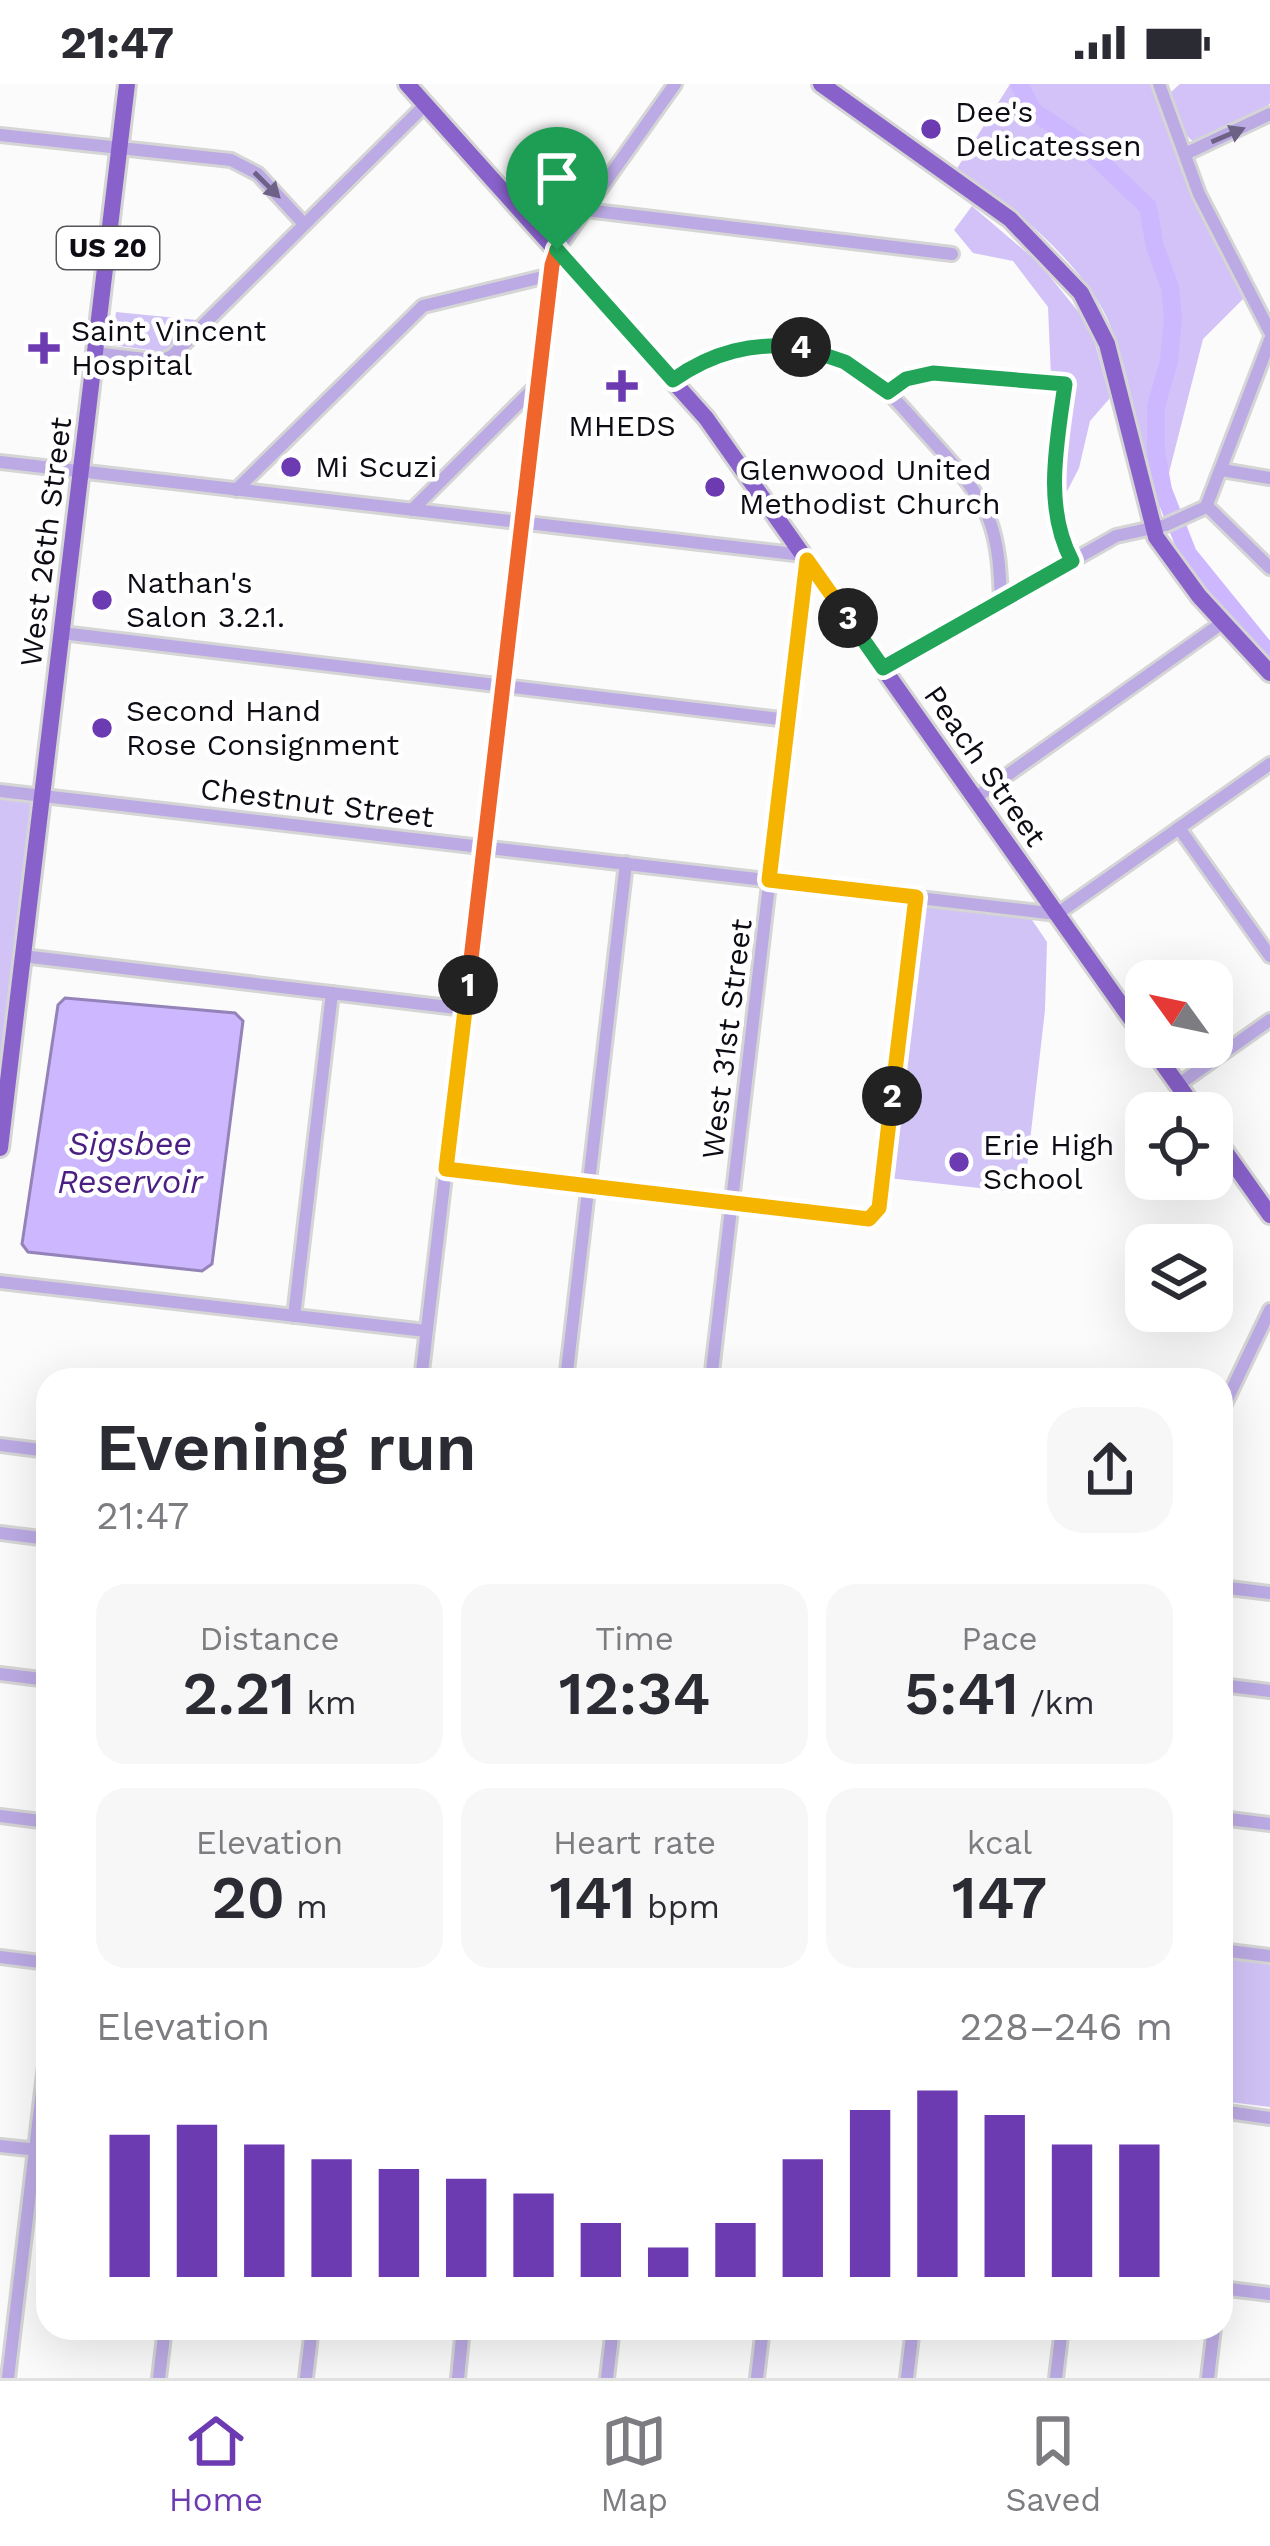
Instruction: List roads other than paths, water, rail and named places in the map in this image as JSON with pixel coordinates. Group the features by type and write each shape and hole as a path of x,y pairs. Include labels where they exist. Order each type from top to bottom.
{"main road":[{"name":"West 26th Street","path":"0,1148 127,84"},
{"name":"Peach Street","path":"407,84 706,418 1125,1009"},
{"path":"821,84 1010,219 1081,292 1107,344 1175,564 1270,673"},
{"name":"Peach Street","path":"1166,1068 1183,1092"},
{"path":"1233,1163 1270,1215"}],"street":[{"path":"422,1368 551,275 557,250 676,84"},
{"path":"883,668 1124,532 1160,526 1207,506 1270,336 1208,212 1164,86"},
{"path":"95,353 169,358 426,104"},
{"path":"1185,154 1269,116"},
{"path":"0,135 221,157 258,174 304,224"},
{"path":"586,210 952,254"},
{"path":"236,490 423,306 551,275"},
{"path":"673,380 729,350 788,346 845,362 888,392 982,505 997,548 1001,601"},
{"path":"888,392 906,379 933,373 1065,384 1053,478 1064,545 1072,561"},
{"path":"412,510 538,384"},
{"path":"0,462 805,558"},
{"path":"1222,470 1270,478"},
{"path":"1207,506 1270,568"},
{"name":"West 31st Street","path":"712,1368 805,558"},
{"path":"975,798 1222,623"},
{"path":"62,633 788,720"},
{"path":"1057,914 1270,764"},
{"name":"Chestnut Street","path":"0,790 1057,914"},
{"path":"1179,828 1270,956"},
{"path":"567,1368 626,863"},
{"path":"446,1169 866,1219 876,1214 916,897"},
{"path":"22,956 465,1009"},
{"path":"295,1316 332,993"},
{"path":"1178,1085 1270,1020"},
{"path":"0,1282 426,1331"},
{"path":"1233,1387 1270,1310"},
{"path":"0,1445 36,1450"},
{"path":"0,1533 36,1538"},
{"path":"1233,1588 1270,1593"},
{"path":"0,1674 36,1678"},
{"path":"1233,1686 1270,1691"},
{"path":"0,1816 36,1820"},
{"path":"1233,1819 1270,1824"},
{"path":"1233,1951 1270,1956"},
{"path":"0,1957 36,1962"},
{"path":"1233,2112 1270,2117"},
{"path":"0,2146 36,2150"},
{"path":"8,2378 36,2185"},
{"path":"1233,2289 1270,2294"},
{"path":"159,2378 164,2340"},
{"path":"306,2378 311,2340"},
{"path":"458,2378 462,2340"},
{"path":"607,2378 612,2340"},
{"path":"757,2378 762,2340"},
{"path":"907,2378 912,2340"},
{"path":"1056,2378 1061,2340"},
{"path":"1208,2378 1213,2340"}],"water":[{"name":"Sigsbee Reservoir","path":"65,998 235,1013 243,1021 212,1264 202,1271 28,1252 22,1244 58,1005"}],"waterway":[{"path":"1019,84 1033,111 1081,143 1148,207 1155,247 1170,287 1173,318 1169,361 1156,406 1156,452 1163,490 1188,554 1270,655"}],"place":[{"name":"Dee's Delicatessen","path":"931,129"},
{"name":"Saint Vincent Hospital","path":"44,348"},
{"name":"MHEDS","path":"622,386"},
{"name":"Mi Scuzi","path":"291,467"},
{"name":"Glenwood United Methodist Church","path":"715,487"},
{"name":"Nathan's Salon 3.2.1.","path":"102,600"},
{"name":"Second Hand Rose Consignment","path":"102,728"},
{"name":"Erie High School","path":"959,1162"}]}
